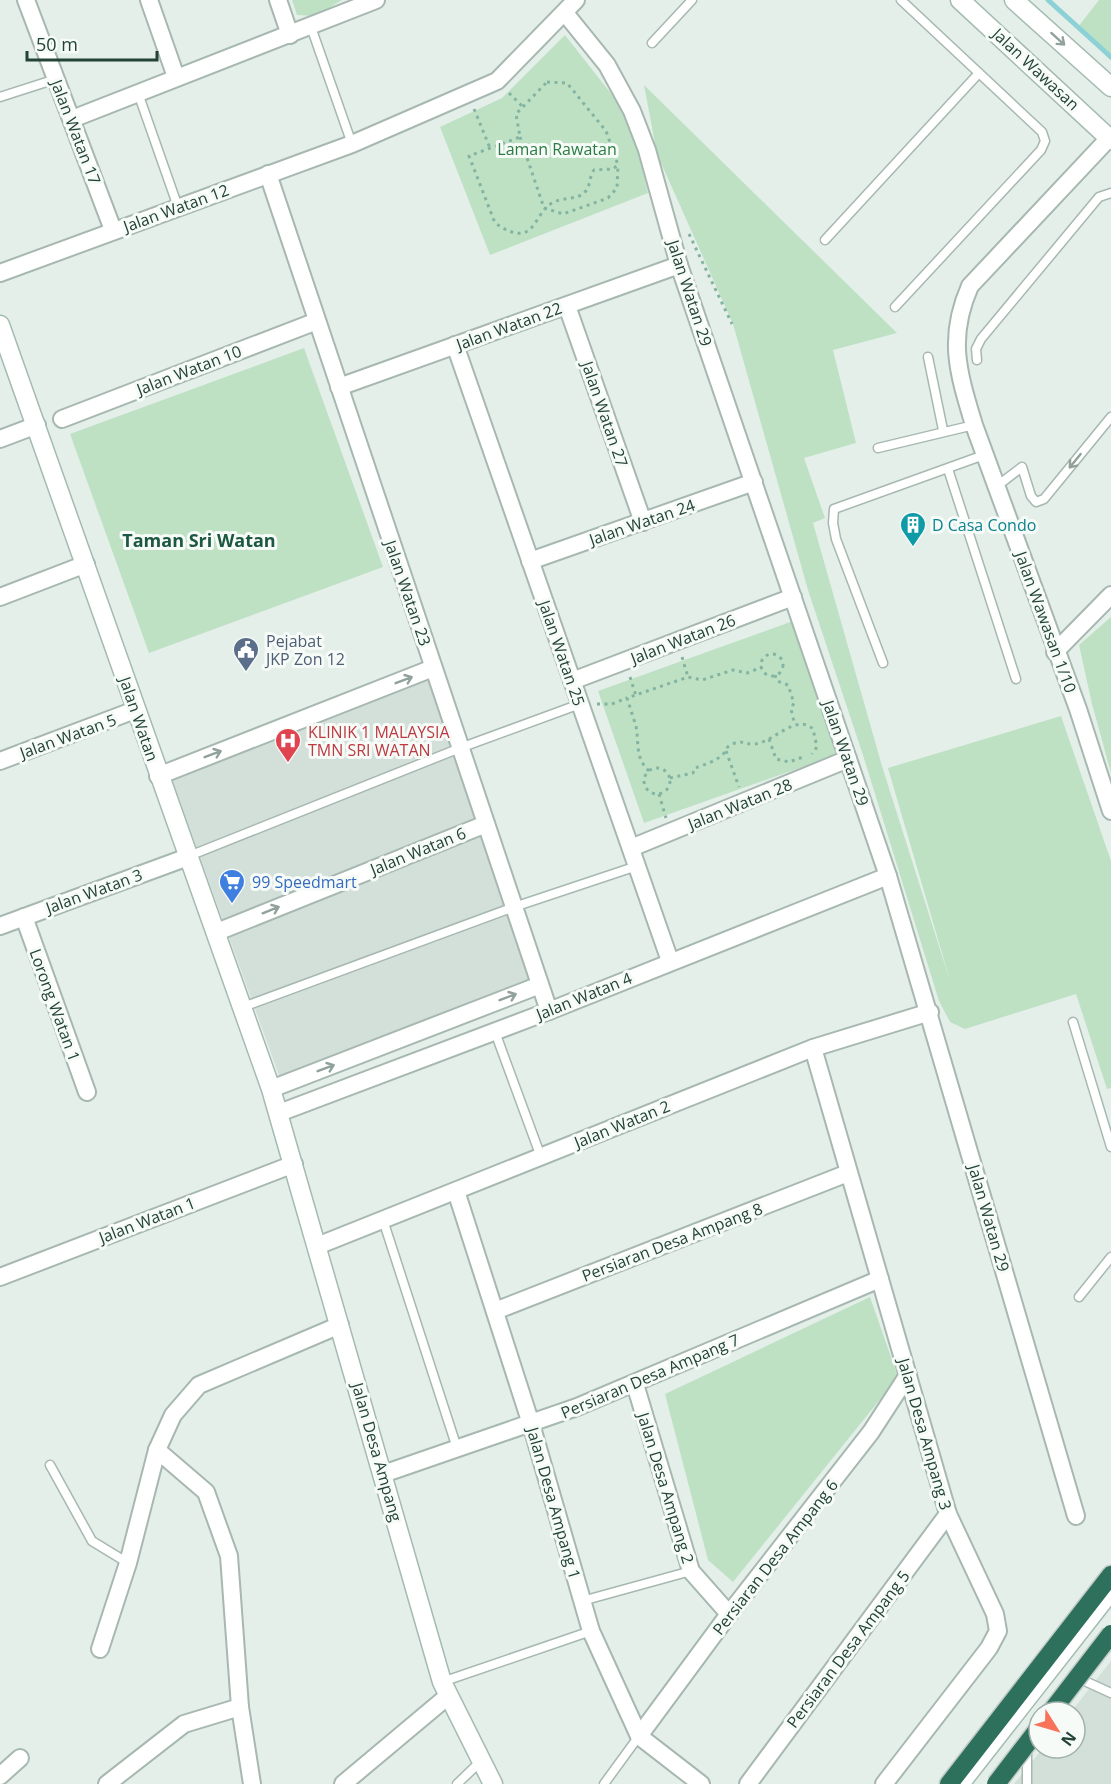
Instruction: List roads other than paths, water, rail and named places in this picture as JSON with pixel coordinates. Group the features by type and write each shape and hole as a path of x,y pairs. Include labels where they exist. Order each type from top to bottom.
{"highway":[{"path":"949,1784 1111,1575"},
{"path":"1058,1700 1111,1632"},
{"path":"993,1784 1027,1740"}],"street":[{"name":"Jalan Watan 17","path":"26,0 113,231"},
{"path":"149,0 176,77"},
{"path":"278,0 290,35"},
{"path":"72,119 176,77 312,27 376,0"},
{"name":"Jalan Wawasan","path":"960,0 1110,138"},
{"path":"1014,0 1111,87"},
{"name":"Jalan Watan 12","path":"0,273 352,144 497,81 570,6"},
{"name":"Jalan Watan 29","path":"570,6 607,65 632,111 646,150 680,265 888,876 930,1012 1076,1516"},
{"name":"Jalan Wawasan 1/10","path":"1110,138 970,286 961,307 955,333 961,381 974,425 1055,652 1078,709 1111,811"},
{"name":"Jalan Watan 23","path":"268,174 549,1011"},
{"name":"Jalan Watan 22","path":"339,387 680,265"},
{"name":"Jalan Watan 27","path":"567,306 643,522"},
{"name":"Jalan Watan 10","path":"62,419 317,321"},
{"name":"Jalan Watan","path":"0,324 86,564 158,776 217,932 279,1113"},
{"name":"Jalan Watan 25","path":"455,345 670,961"},
{"path":"0,439 37,425"},
{"name":"Jalan Watan 24","path":"530,561 754,482"},
{"path":"0,597 86,564"},
{"path":"1055,652 1111,595"},
{"name":"Jalan Watan 26","path":"572,681 793,597"},
{"path":"158,776 434,668"},
{"name":"Jalan Watan 5","path":"0,761 135,710"},
{"name":"Jalan Watan 28","path":"631,848 848,759"},
{"name":"Jalan Watan 6","path":"217,932 486,824"},
{"name":"Jalan Watan 3","path":"0,926 189,856"},
{"name":"Jalan Watan 4","path":"279,1113 549,1011 888,876"},
{"name":"Lorong Watan 1","path":"24,917 87,1092"},
{"name":"Jalan Watan 4","path":"271,1089 540,985"},
{"name":"Jalan Watan 2","path":"317,1246 813,1048 930,1012"},
{"name":"Jalan Desa Ampang 3","path":"813,1048 948,1514 995,1614 998,1631 989,1648 884,1784"},
{"name":"Jalan Desa Ampang","path":"279,1113 445,1689 493,1784"},
{"name":"Jalan Watan 1","path":"0,1277 294,1164"},
{"name":"Persiaran Desa Ampang 8","path":"495,1311 848,1173"},
{"name":"Jalan Desa Ampang 1","path":"456,1191 531,1424 591,1631 639,1736 701,1784"},
{"name":"Persiaran Desa Ampang 7","path":"383,1474 531,1424 635,1384 880,1280"},
{"path":"100,1650 128,1563 157,1450 172,1415 199,1385 340,1325"},
{"name":"Persiaran Desa Ampang 6","path":"639,1736 729,1614 871,1432 908,1375"},
{"name":"Jalan Desa Ampang 2","path":"635,1384 691,1571 729,1614"},
{"path":"157,1450 206,1492 229,1556 240,1707 252,1784"},
{"name":"Persiaran Desa Ampang 5","path":"748,1784 948,1514"},
{"path":"960,1784 1111,1591"},
{"path":"1058,1700 1111,1632"},
{"path":"343,1784 445,1689"},
{"path":"107,1784 184,1724 240,1707"},
{"path":"0,1776 20,1758"}],"lane":[{"path":"652,44 692,0"},
{"path":"896,307 1041,150 1045,141 1042,132 901,0"},
{"path":"312,27 352,144"},
{"path":"825,240 979,73"},
{"path":"0,98 56,79"},
{"path":"138,92 178,207"},
{"path":"977,360 976,349 981,339 1099,197 1111,193"},
{"path":"928,357 943,430"},
{"path":"997,486 1022,467 1031,496 1036,502 1044,500 1111,417"},
{"path":"878,448 943,430 974,425"},
{"path":"883,663 836,538 832,523 834,509 984,455"},
{"path":"948,469 1016,679"},
{"path":"189,856 460,748 580,704"},
{"path":"243,1007 514,907 637,866"},
{"path":"1073,1022 1108,1124 1111,1147"},
{"path":"495,1032 541,1157"},
{"path":"382,1220 457,1448"},
{"path":"1079,1298 1111,1257"},
{"path":"50,1465 92,1541 128,1563"},
{"path":"582,1601 691,1571"},
{"path":"445,1689 591,1631"},
{"path":"1075,1677 1111,1693"},
{"path":"604,1784 639,1736"},
{"path":"1027,1784 1030,1760"},
{"path":"457,1784 482,1761"}],"waterway":[{"path":"1048,0 1111,57"}],"place":[{"name":"D Casa Condo","path":"913,548"},
{"name":"Pejabat JKP Zon 12","path":"246,673"},
{"name":"KLINIK 1 MALAYSIA TMN SRI WATAN","path":"288,764"},
{"name":"99 Speedmart","path":"232,905"}],"district":[{"name":"Taman Sri Watan","path":"199,540"}],"park label":[{"name":"Laman Rawatan","path":"557,149"}]}
